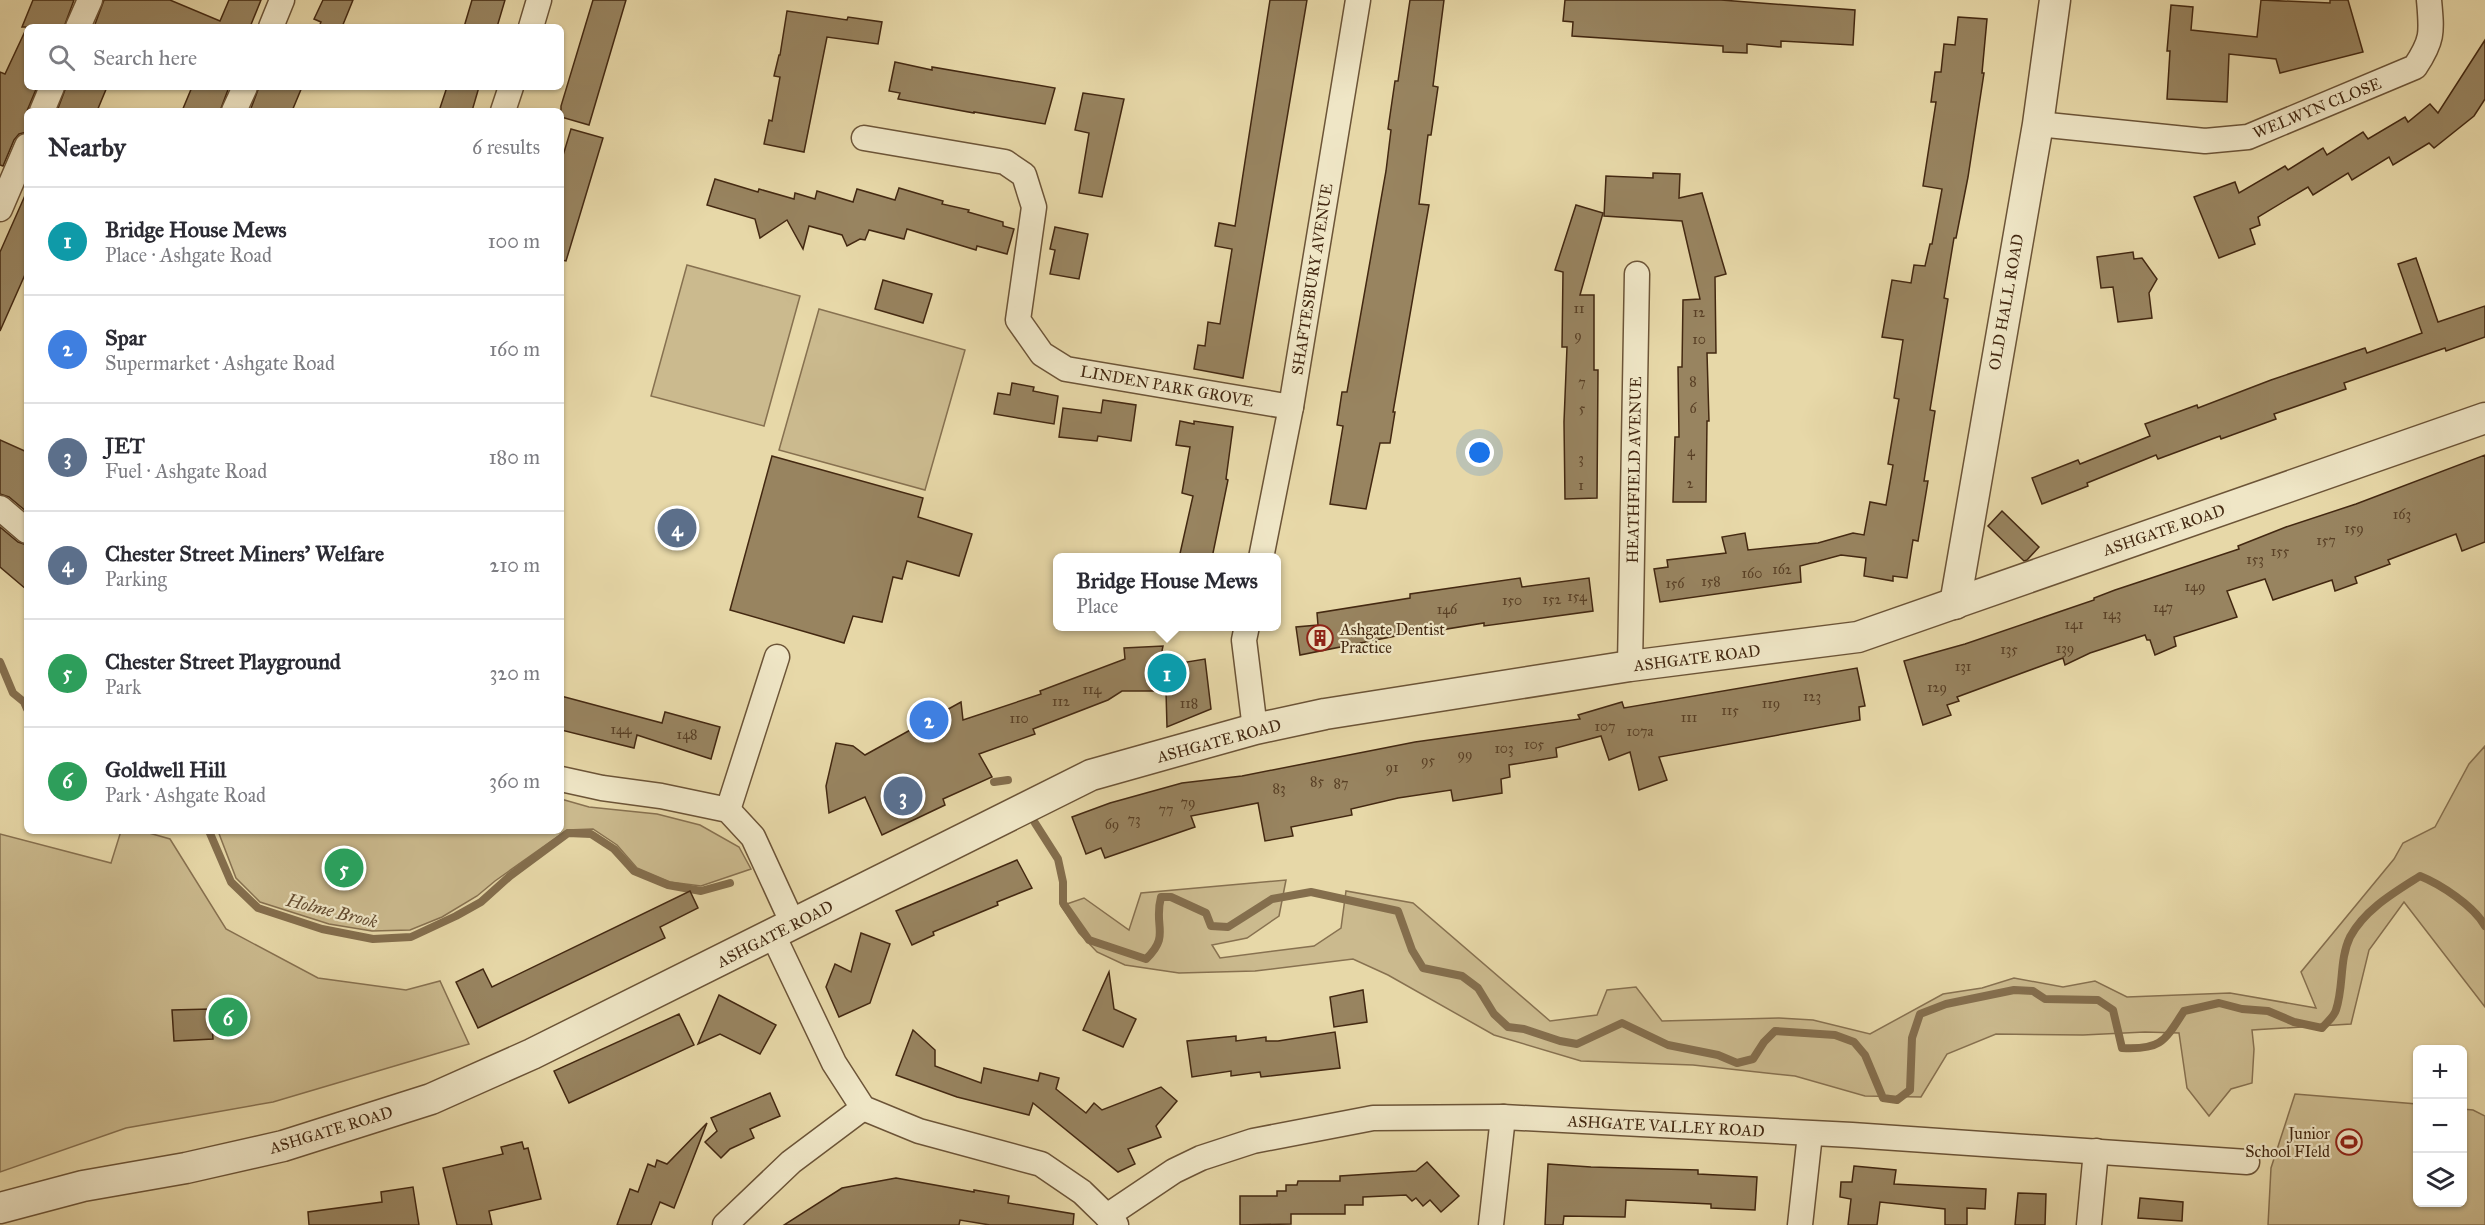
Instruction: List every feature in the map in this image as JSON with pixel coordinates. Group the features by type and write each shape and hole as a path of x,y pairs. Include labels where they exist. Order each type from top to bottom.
{"street":[{"path":"79,24 90,0"},
{"path":"272,24 282,0"},
{"path":"532,24 539,0"},
{"name":"SHAFTESBURY AVENUE","path":"1262,553 1291,408 1358,0"},
{"name":"OLD HALL ROAD","path":"1955,604 2038,124 2055,0"},
{"name":"WELWYN CLOSE","path":"2038,124 2205,141 2248,137 2415,68 2430,45 2429,0"},
{"path":"43,108 51,90"},
{"path":"235,108 244,90"},
{"path":"504,108 510,90"},
{"name":"LINDEN PARK GROVE","path":"864,138 1005,162 1024,175 1034,207 1018,320 1042,354 1066,369 1291,408"},
{"path":"0,209 24,153"},
{"name":"HEATHFIELD AVENUE","path":"1630,666 1637,274"},
{"name":"ASHGATE ROAD","path":"0,1208 83,1186 186,1168 283,1146 431,1099 532,1054 1091,775 1255,729 1325,714 1630,666 1858,637 2485,417"},
{"path":"0,508 24,528"},
{"path":"1246,631 1244,640 1255,729"},
{"path":"728,810 777,657"},
{"path":"564,780 728,810 753,837 783,930 834,1063 863,1107 919,1131 1041,1164 1082,1192 1111,1221"},
{"path":"725,1225 791,1162 863,1107"},
{"path":"1491,1225 1503,1117"},
{"name":"ASHGATE VALLEY ROAD","path":"1111,1221 1174,1171 1201,1158 1252,1141 1373,1118 1503,1117 1810,1134 1852,1134 2247,1162"},
{"path":"1800,1225 1810,1134"},
{"path":"2090,1225 2096,1151"}],"shaded area":[{"path":"687,265 800,296 764,426 651,396"},
{"path":"819,309 965,350 925,490 779,450"},
{"path":"2485,746 2485,1007 2404,902 2369,950 2351,1024 2252,1030 2254,1049 2252,1083 2231,1089 2209,1116 2187,1088 2179,1033 1996,1034 1947,1054 1921,1097 1865,1096 1795,1076 1693,1065 1581,1061 1494,1035 1388,975 1353,959 1255,971 1179,973 1125,965 1097,952 1079,933 1061,906 1084,898 1129,930 1141,893 1286,880 1279,916 1247,938 1212,945 1220,958 1314,946 1341,928 1346,891 1413,903 1550,1021 1597,1015 1607,990 1636,987 1662,1021 1779,1018 1813,1020 1870,1034 1943,994 1982,988 2014,978 2063,987 2095,981 2127,997 2230,993 2316,1008 2301,972 2394,859 2403,843 2435,827 2469,764"},
{"path":"564,800 589,807 657,814 700,825 739,847 751,869 701,886 670,882 637,868 617,845 593,829 564,832"},
{"path":"0,834 111,863 120,834 152,834 170,839 226,929 318,978 406,990 440,981 469,1044 273,1102 126,1128 0,1172"},
{"path":"219,834 561,834 477,896 442,917 410,930 372,931 329,924 260,902 236,878"},
{"name":"Junior School FIeld","path":"2295,1094 2413,1104 2413,1207 2467,1207 2467,1109 2473,1110 2485,1116 2485,1225 2268,1225 2271,1168"}],"building":[{"path":"33,0 74,0 65,24 24,24 22,27"},
{"path":"104,0 170,0 220,21 229,0 261,0 251,24 95,24"},
{"path":"323,0 353,0 343,24 320,24 321,22 314,19"},
{"path":"472,0 505,0 498,24 465,24"},
{"path":"593,0 626,0 589,125 564,118 564,108 561,106"},
{"path":"1270,0 1307,0 1243,378 1194,369 1198,345 1205,346 1208,322 1220,324 1232,249 1215,246 1219,223 1235,226"},
{"path":"1410,0 1444,0 1433,86 1438,87 1431,135 1428,135 1419,204 1429,205 1393,412 1395,412 1390,443 1380,443 1366,509 1330,504 1343,426 1337,425 1342,392 1347,392 1386,171 1391,130 1388,129"},
{"path":"1565,0 1721,0 1855,10 1853,45 1781,41 1781,47 1747,44 1747,53 1723,52 1723,46 1572,36 1573,22 1563,21"},
{"path":"2261,0 2330,3 2330,0 2348,0 2363,52 2280,73 2276,59 2229,54 2227,102 2167,99 2170,51 2167,51 2171,5 2193,7 2191,30 2257,37"},
{"path":"787,11 847,20 848,17 882,22 878,44 827,37 804,152 764,144 769,120 772,121 780,77 774,76"},
{"path":"1958,17 1987,19 1982,73 1984,73 1968,177 1956,238 1954,238 1944,298 1948,299 1930,410 1935,411 1924,481 1928,481 1918,541 1913,540 1907,578 1893,576 1893,581 1864,576 1866,558 1841,555 1800,566 1801,582 1660,602 1654,569 1668,567 1667,560 1726,553 1722,537 1745,533 1748,550 1818,543 1853,533 1864,535 1870,502 1886,505 1893,465 1888,464 1899,399 1894,398 1903,340 1882,337 1892,280 1911,283 1914,265 1925,266 1930,244 1932,244 1942,189 1923,186 1936,102 1931,102 1935,72 1941,72 1944,44 1955,45"},
{"path":"24,33 24,90 36,90 28,108 24,108 24,133 19,134 14,140 3,166 0,165 0,72 5,74"},
{"path":"2485,40 2485,99 2474,116 2434,148 2429,143 2393,165 2389,157 2352,180 2348,173 2313,195 2308,187 2258,217 2260,225 2250,229 2255,244 2219,258 2194,197 2235,182 2239,193 2285,166 2288,170 2323,148 2327,155 2363,132 2368,139 2405,117 2408,122 2430,104 2438,113"},
{"path":"895,62 932,70 932,67 1055,88 1045,124 898,99 900,93 889,91"},
{"path":"65,90 106,90 98,108 58,108"},
{"path":"191,90 228,90 221,108 183,108"},
{"path":"258,90 301,90 293,108 251,108"},
{"path":"446,90 478,90 473,108 440,108"},
{"path":"1083,93 1124,99 1102,197 1079,193 1089,133 1075,130"},
{"path":"571,129 603,138 566,261 564,261 564,152"},
{"path":"1653,173 1680,174 1679,198 1702,193 1726,274 1715,277 1716,353 1707,353 1709,421 1707,421 1706,502 1673,502 1675,437 1679,437 1678,367 1682,367 1683,300 1700,299 1682,221 1604,216 1606,176 1653,178"},
{"path":"715,179 758,192 759,189 794,199 795,193 815,199 817,191 853,202 857,189 895,200 899,188 943,201 942,204 969,210 968,212 1003,222 1003,226 1014,229 1007,254 977,246 976,250 907,229 904,239 869,230 865,240 860,239 847,246 842,235 809,226 803,249 787,220 760,238 755,219 707,205"},
{"path":"24,198 24,277 0,331 0,252"},
{"path":"1576,205 1603,213 1580,295 1594,295 1594,370 1598,370 1597,498 1565,499 1564,422 1567,347 1562,347 1563,272 1555,270"},
{"path":"1055,227 1088,234 1079,279 1050,274 1055,250 1050,249"},
{"path":"2133,252 2134,259 2142,258 2157,279 2149,293 2152,318 2118,322 2113,287 2101,288 2097,257"},
{"path":"2416,258 2438,322 2485,306 2485,337 2446,351 2445,348 2344,383 2346,389 2274,414 2276,419 2221,439 2220,436 2158,459 2156,455 2042,504 2032,478 2078,460 2080,464 2150,436 2145,424 2197,405 2198,408 2365,348 2367,353 2422,333 2398,264"},
{"path":"883,280 932,294 923,323 875,309"},
{"path":"1012,383 1034,387 1033,391 1058,396 1054,424 994,414 998,393 1010,395"},
{"path":"1103,400 1136,405 1131,441 1098,436 1097,441 1059,437 1063,408 1101,413"},
{"path":"1180,421 1233,427 1226,479 1228,480 1213,553 1180,553 1193,496 1182,493 1190,447 1176,445"},
{"path":"0,440 24,451 24,510 9,497 0,494"},
{"path":"2485,455 2485,542 2462,551 2456,534 2388,560 2390,564 2355,577 2357,583 2335,591 2332,580 2273,600 2265,579 2227,591 2237,617 2174,637 2176,646 2155,655 2150,640 2147,640 2145,635 2090,653 2065,665 2063,658 1957,697 1959,701 1947,705 1951,715 1923,725 1904,661 1965,644 2094,600 2094,598 2115,590 2239,549 2238,546 2286,527 2356,504"},
{"path":"772,456 923,498 918,517 972,534 959,576 907,561 902,579 893,577 882,622 853,616 844,643 730,610"},
{"path":"2002,511 2039,547 2027,560 2024,561 1988,526"},
{"path":"0,527 18,542 24,544 24,587 0,567"},
{"path":"1520,578 1522,587 1589,578 1593,611 1484,626 1484,623 1416,634 1416,632 1300,655 1296,627 1318,625 1317,613 1410,598 1410,594"},
{"path":"1163,646 1160,661 1173,659 1175,664 1205,659 1211,709 1167,727 1166,691 1122,691 1108,700 1033,729 1035,734 979,754 992,777 943,799 945,805 882,835 865,797 829,813 826,786 836,743 853,746 865,755 961,702 963,720 1041,694 1040,691 1125,659 1124,648"},
{"path":"1857,668 1865,706 1859,707 1860,720 1659,757 1667,780 1639,790 1630,752 1609,760 1601,736 1556,748 1557,757 1509,765 1510,777 1501,779 1502,793 1453,801 1451,790 1398,798 1351,809 1352,815 1291,827 1293,836 1265,841 1258,803 1191,816 1195,827 1105,858 1101,848 1086,854 1072,817 1110,803 1182,783 1242,776 1415,742 1580,719 1578,715 1622,702 1624,708"},
{"path":"564,697 662,723 665,712 720,727 711,759 637,735 634,748 564,731"},
{"path":"1017,860 1032,888 933,932 934,935 912,945 896,911"},
{"path":"690,891 698,908 660,927 665,938 478,1028 456,982 483,969 492,987"},
{"path":"861,933 890,944 870,1003 839,1017 826,987 835,964 851,972"},
{"path":"1109,972 1114,1009 1136,1019 1123,1047 1083,1030"},
{"path":"1363,990 1367,1022 1334,1027 1330,997"},
{"path":"719,995 776,1025 760,1054 720,1034 698,1044"},
{"path":"211,1009 213,1039 174,1041 172,1010"},
{"path":"679,1014 694,1045 569,1103 554,1071"},
{"path":"913,1030 935,1050 935,1066 981,1083 984,1068 1038,1081 1040,1073 1059,1078 1056,1089 1086,1113 1094,1103 1102,1110 1161,1087 1177,1101 1156,1126 1161,1137 1128,1149 1135,1164 1118,1172 1033,1103 1029,1115 957,1097 896,1075"},
{"path":"1335,1032 1340,1068 1261,1077 1260,1072 1231,1076 1231,1071 1192,1077 1187,1041 1236,1036 1236,1041 1266,1037 1266,1041 1278,1041"},
{"path":"770,1093 780,1116 750,1129 754,1138 730,1149 721,1158 705,1142 717,1131 711,1118"},
{"path":"707,1123 674,1208 660,1202 651,1225 617,1225 630,1189 638,1192 648,1164 655,1167 657,1160 667,1164"},
{"path":"522,1142 524,1149 528,1148 541,1199 489,1211 492,1225 457,1225 443,1168 503,1154 501,1147"},
{"path":"1427,1162 1459,1196 1441,1212 1430,1200 1423,1206 1416,1198 1412,1201 1406,1195 1363,1197 1363,1205 1345,1205 1345,1214 1291,1214 1291,1224 1240,1225 1240,1196 1277,1196 1277,1191 1286,1191 1286,1185 1297,1185 1298,1181 1340,1181 1340,1176 1416,1171"},
{"path":"1548,1164 1698,1170 1698,1174 1757,1177 1755,1210 1711,1208 1711,1204 1626,1200 1625,1217 1564,1216 1563,1225 1545,1225"},
{"path":"1854,1166 1896,1170 1894,1184 1986,1189 1985,1209 1967,1208 1967,1225 1945,1225 1945,1209 1880,1202 1877,1225 1848,1225 1851,1199 1840,1197 1841,1182 1852,1182"},
{"path":"896,1178 1009,1196 1008,1203 1074,1214 1073,1225 990,1225 960,1220 959,1225 784,1225 842,1188"},
{"path":"413,1187 419,1225 309,1225 308,1212 382,1202 381,1192"},
{"path":"2018,1193 2046,1194 2045,1225 2015,1225"},
{"path":"2140,1198 2183,1202 2182,1221 2138,1218"}],"waterway":[{"name":"Holme Brook","path":"0,662 13,693 24,702"},
{"name":"Holme Brook","path":"994,782 1008,780"},
{"name":"Holme Brook","path":"1035,823 1058,859 1063,882 1063,903 1089,940 1146,959 1160,937 1161,897 1171,897 1206,913 1211,926 1228,927 1272,899 1311,892 1398,911 1412,950 1423,968 1462,976 1478,988 1494,1014 1508,1027 1524,1029 1577,1044 1622,1023 1668,1045 1718,1055 1737,1063 1753,1059 1764,1042 1775,1031 1835,1035 1854,1042 1865,1055 1883,1098 1897,1100 1910,1090 1912,1038 1920,1014 1946,1004 2014,990 2033,991 2045,999 2098,1000 2113,1010 2122,1048 2145,1047 2160,1042 2184,1011 2219,1003 2242,1009 2268,1011 2294,1022 2322,1028 2336,1010 2344,955 2356,927 2381,902 2420,876 2456,896 2480,918 2485,926"},
{"name":"Holme Brook","path":"210,834 231,882 258,908 322,929 373,939 411,937 456,916 481,902 510,876 568,833 591,834 614,849 634,871 668,885 701,891 730,883"}],"place":[{"name":"Chester Street Miners' Welfare","path":"677,528"},
{"name":"Ashgate Dentist Practice","path":"1320,638"},
{"name":"Bridge House Mews","path":"1167,673"},
{"name":"Spar","path":"929,720"},
{"name":"JET","path":"903,796"},
{"name":"Chester Street Playground","path":"344,868"},
{"name":"Goldwell Hill","path":"228,1017"},
{"name":"Junior School FIeld","path":"2349,1142"}]}
